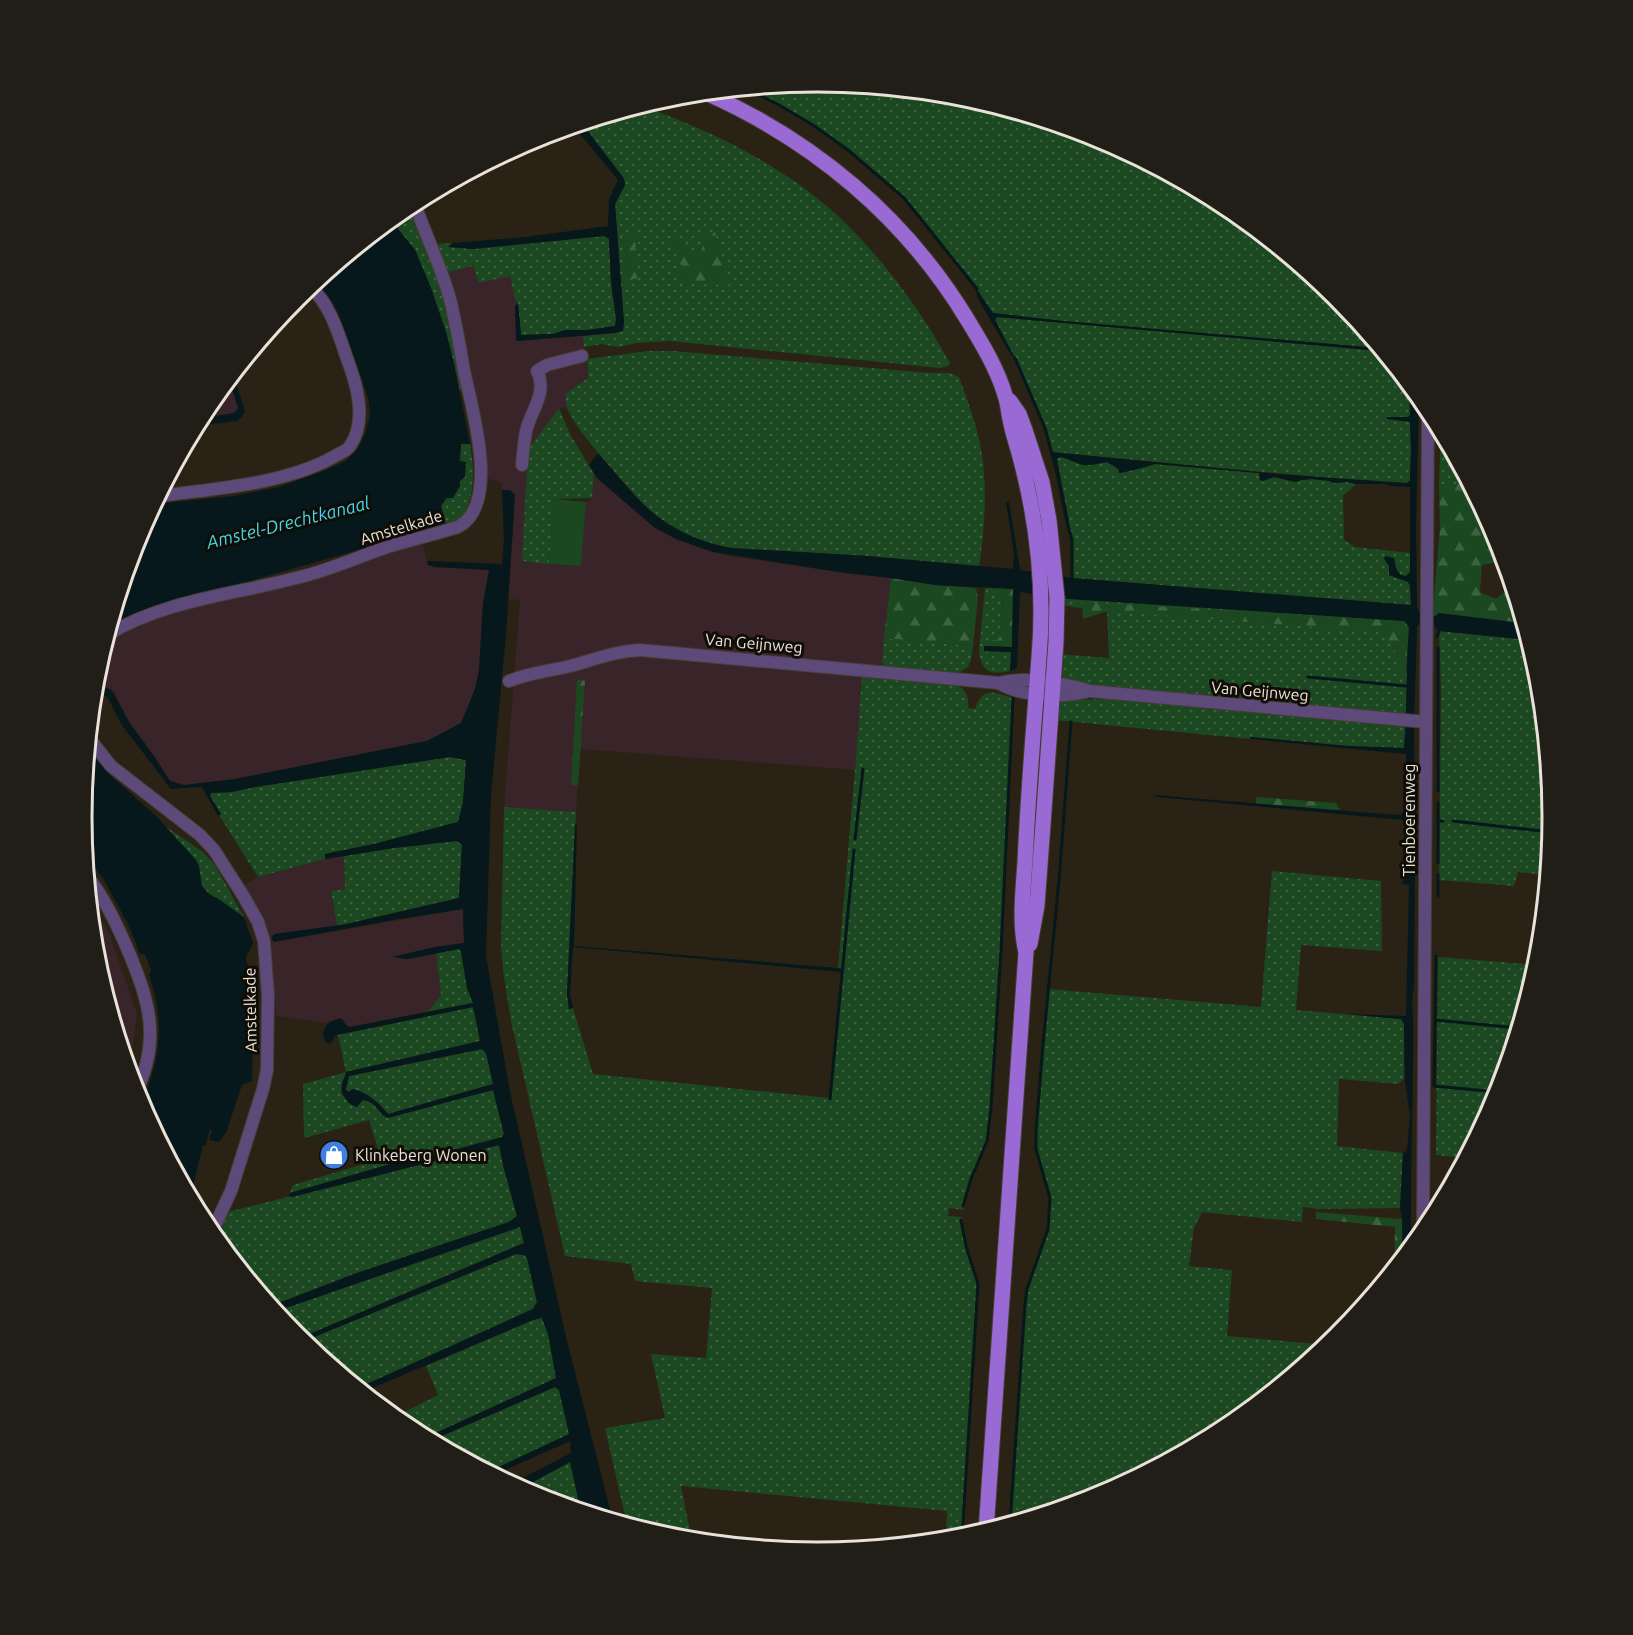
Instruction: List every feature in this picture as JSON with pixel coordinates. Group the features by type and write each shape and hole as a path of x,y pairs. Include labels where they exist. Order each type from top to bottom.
{"main road":[{"path":"720,99 802,145 853,184 913,243 937,273 975,331 1006,396 1009,418 1057,598 1056,642 1044,688"},
{"path":"987,1522 1026,952 1032,940 1037,906 1044,688 1040,653 1041,598 1047,563"}],"street":[{"name":"Amstelkade","path":"116,629 158,611 230,592 302,577 465,524 477,503 480,488 482,468 479,442 450,300 418,213"},
{"path":"167,495 246,484 299,472 324,462 349,448 358,429 360,410 354,380 333,321 317,293"},
{"path":"522,465 526,430 541,394 540,377 537,371 547,365 582,356"},
{"name":"Tienboerenweg","path":"1423,1214 1423,722 1427,610 1428,429"},
{"name":"Van Geijnweg","path":"509,681 618,652 640,650 999,683 1011,680 1076,694 1090,691 1423,722"},
{"name":"Amstelkade","path":"96,746 111,766 200,835 214,850 258,922 264,941 268,995 267,1070 231,1191 216,1223"},
{"path":"96,889 122,936 147,1004 151,1030 149,1053 142,1081"}],"shaded area":[{"path":"474,266 510,276 515,300 518,303 516,341 583,336 588,378 565,394 567,407 559,408 554,499 586,502 592,498 594,474 676,539 703,549 729,556 891,578 882,668 862,674 855,770 581,749 576,812 504,807 520,600 508,599 515,495 510,490 502,490 502,483 484,477 444,273"},
{"path":"234,386 242,411 211,419"},
{"path":"422,542 428,565 490,570 483,603 479,670 475,689 462,723 427,741 235,779 184,785 170,781 129,722 115,693 103,687 115,635 159,614 348,566"},
{"path":"344,856 345,889 331,891 337,926 274,942 463,909 464,943 394,957 408,959 436,953 441,995 426,1012 350,1027 344,1020 327,1023 276,1016 271,938 256,905 243,886 258,877"},
{"path":"98,914 110,935 137,1014 132,1055 105,959"}],"green space":[{"path":"816,92 911,99 958,106 1004,117 1094,148 1137,167 1179,190 1258,242 1295,272 1369,347 992,313 976,288 904,198 848,150 813,125 760,95"},
{"path":"654,111 730,143 786,175 837,215 872,251 909,297 950,363 940,368 670,341 617,347 602,344 584,347 583,336 615,333 624,323 615,204 625,185 624,178 587,130"},
{"path":"423,209 425,219 413,216"},
{"path":"412,217 439,277 455,348 460,392 446,332 415,250 397,227"},
{"path":"715,232 729,285 686,284 677,274 681,265 670,240 674,236 690,254 700,253 705,242 688,239"},
{"path":"622,233 635,235 637,278 626,281"},
{"path":"604,236 609,239 615,326 588,330 565,330 553,334 521,335 518,303 515,300 510,276 478,283 474,266 444,273 434,244 453,243 449,246 472,249"},
{"path":"997,317 1371,350 1410,401 1408,417 1387,418 1410,421 1410,481 1406,483 1360,481 1051,452 1045,428 1016,360 995,320"},
{"path":"648,351 674,351 949,373 959,377 976,426 983,458 985,505 979,568 868,556 731,548 695,538 662,521 640,501 584,435 567,408 565,394 588,378 587,359"},
{"path":"559,408 570,434 594,474 592,498 554,499 549,564 522,561 528,449"},
{"path":"461,444 470,444 473,465 471,495 460,524 446,525 441,506 460,481"},
{"path":"1440,449 1460,484 1439,484"},
{"path":"1060,457 1083,465 1107,462 1125,472 1155,464 1259,473 1267,479 1274,477 1296,482 1312,479 1356,484 1343,496 1344,540 1355,547 1410,553 1410,572 1406,576 1401,576 1389,566 1389,575 1408,582 1411,605 1072,578 1072,540 1056,459"},
{"path":"1439,484 1460,484 1495,563 1482,565 1480,592 1496,599 1505,591 1515,623 1432,618 1440,529"},
{"path":"554,499 586,502 581,566 549,564"},
{"path":"891,578 935,585 976,588 978,598 973,646 884,638"},
{"path":"985,587 989,587 989,593 1004,594 999,640 984,651 1012,652 1010,671 998,673 989,671 980,658"},
{"path":"989,587 1013,589 1012,647 984,646 985,640 999,640 1004,595 988,593"},
{"path":"1061,597 1404,621 1406,713 1366,713 1098,688 1058,678 1059,654 1109,658 1107,612 1060,605"},
{"path":"1082,602 1404,621 1409,627 1406,670 1399,671 1394,645 1378,632 1108,611 1083,619"},
{"path":"1439,631 1519,639 1528,676 1535,723 1542,818 1539,874 1518,872 1514,886 1439,880 1441,689"},
{"path":"884,638 973,646 971,660 968,667 956,674 882,668"},
{"path":"862,674 954,684 966,693 968,708 975,709 982,696 990,693 1013,698 1001,951 987,1141 971,1179 963,1210 949,1208 948,1216 962,1217 966,1246 978,1284 963,1528 946,1531 947,1511 681,1486 690,1531 625,1517 605,1428 665,1418 651,1354 706,1358 712,1288 635,1281 631,1264 565,1256 511,1021 504,977 501,949 504,807 576,812 567,994 569,1009 573,1008 593,1074 829,1098 842,971 838,968"},
{"path":"577,679 585,681 578,785 571,785"},
{"path":"1111,699 1406,725 1404,748 1348,746 1251,737 1250,739 1054,720 1055,700"},
{"path":"450,757 466,760 463,803 458,822 325,854 325,859 258,877 209,796 211,793 232,792"},
{"path":"1256,797 1336,803 1341,812 1256,804"},
{"path":"165,826 203,852 215,865 244,917 205,890 200,878"},
{"path":"457,841 462,845 459,898 337,926 331,891 345,889 344,856"},
{"path":"1272,871 1381,881 1382,951 1301,945 1296,1010 1401,1019 1404,1024 1404,1079 1398,1084 1339,1079 1337,1146 1403,1153 1400,1208 1320,1209 1303,1207 1302,1222 1202,1212 1194,1228 1189,1266 1232,1270 1227,1336 1315,1344 1258,1393 1179,1445 1137,1468 1094,1487 1011,1516 1025,1304 1027,1289 1048,1229 1050,1198 1036,1149 1036,1131 1048,989 1261,1007"},
{"path":"459,949 467,988 473,1003 426,1012 441,995 436,953"},
{"path":"1438,957 1527,964 1503,1051 1467,1138 1457,1157 1436,1155"},
{"path":"473,1007 481,1041 346,1072 338,1035"},
{"path":"482,1049 486,1053 493,1084 388,1114 380,1104 361,1092 348,1092 346,1089 349,1076"},
{"path":"346,1072 341,1093 347,1100 372,1103 383,1116 493,1090 504,1134 502,1137 401,1161 290,1193 293,1185 381,1159 369,1120 304,1138 303,1084"},
{"path":"500,1145 517,1216 509,1222 354,1274 278,1303 241,1259 219,1228 227,1212"},
{"path":"1316,1212 1402,1219 1402,1245 1394,1256 1395,1227 1316,1219"},
{"path":"520,1227 524,1243 309,1334 283,1308"},
{"path":"516,1254 527,1258 537,1302 533,1309 365,1385 312,1338"},
{"path":"542,1318 548,1334 557,1378 435,1433 404,1413 438,1395 426,1366"},
{"path":"555,1387 559,1390 570,1434 496,1468 440,1437"},
{"path":"570,1462 579,1502 539,1487 531,1483"}],"water":[{"path":"587,130 624,179 625,185 615,204 623,331 516,341 515,306 518,303 521,335 553,334 565,330 588,330 615,326 609,239 604,236 473,249 448,247 453,243 525,237 608,226 609,199 618,180 580,134 574,134"},
{"name":"Amstel-Drechtkanaal","path":"397,227 415,250 446,332 470,444 461,444 459,461 466,462 465,477 460,481 460,486 453,498 446,498 441,506 446,525 159,607 118,624 130,584 163,503 235,496 279,487 346,461 357,449 365,434 370,415 368,397 342,325 329,297 321,289 338,272"},
{"path":"976,288 993,313 1369,347 1371,350 997,317 995,320 1016,360 977,297"},
{"path":"236,383 245,411 242,417 237,421 208,425 213,416 234,413 238,408 232,389"},
{"path":"1410,401 1419,414 1417,608 1422,616 1432,618 1439,613 1515,622 1519,639 1439,631 1432,624 1422,623 1417,626 1414,727 1415,878 1411,1232 1403,1244 1400,1208 1403,1153 1407,1150 1410,1116 1405,1081 1404,1024 1401,1019 1345,1014 1406,1016 1409,885 1401,884 1406,877 1406,827 1403,820 1154,795 1402,814 1407,808 1406,754 1250,739 1250,737 1348,746 1404,748 1409,628 1405,621 1068,599 1020,592 1017,668 1010,671 1011,652 984,651 984,646 1012,647 1013,589 935,585 713,552 676,539 655,528 598,479 589,465 598,453 650,511 671,526 706,542 731,548 868,556 1013,569 1014,554 1006,502 1009,501 1020,570 1072,578 1411,605 1408,582 1389,575 1389,566 1384,559 1385,556 1394,558 1400,574 1406,576 1410,572 1410,487 1333,483 1312,479 1296,482 1274,477 1263,481 1260,480 1259,473 1155,464 1119,473 1118,469 1107,462 1083,465 1060,457 1057,459 1069,522 1067,522 1051,452 1277,474 1406,483 1410,481 1410,422 1387,419 1387,417 1408,417"},
{"path":"502,490 510,490 515,495 506,634 491,795 486,956 510,1092 567,1341 611,1512 579,1502 570,1462 531,1483 521,1479 571,1453 570,1441 503,1471 496,1468 569,1434 559,1390 555,1387 440,1437 435,1433 556,1378 548,1334 542,1318 370,1389 365,1385 533,1309 537,1302 527,1258 524,1255 516,1254 312,1338 309,1334 524,1243 520,1227 292,1306 283,1308 278,1303 354,1274 509,1222 517,1216 499,1145 289,1196 290,1193 401,1161 499,1138 504,1134 493,1090 388,1118 367,1101 363,1100 357,1107 351,1105 342,1091 346,1072 480,1041 473,1007 336,1035 330,1044 325,1041 323,1035 329,1023 341,1018 350,1027 473,1003 467,988 459,949 408,959 392,957 464,943 463,909 274,942 271,938 274,934 347,924 459,898 462,845 457,841 325,859 325,854 458,822 463,803 466,760 450,757 232,792 211,793 210,796 221,814 218,816 202,787 171,789 121,724 108,698 102,697 103,688 112,691 129,722 170,781 184,785 235,779 427,741 461,723 475,689 479,670 483,603 489,570 435,567 428,565 427,561 502,564 504,539","holes":["482,1049 486,1053 493,1084 388,1114 368,1095 353,1089 348,1092 346,1089 349,1076"]},
{"path":"94,757 110,775 157,817 196,860 202,886 208,894 244,917 253,943 246,960 252,977 252,1081 242,1085 226,1133 219,1142 209,1140 212,1130 210,1129 206,1145 203,1145 193,1186 166,1138 146,1092 156,1057 159,1026 158,1010 149,975 151,970 145,954 140,954 129,926 103,878 93,865"},
{"path":"575,824 577,825 574,946 838,968 842,969 841,972 573,947 570,994 573,1008 569,1009 567,993"}],"waterway":[{"path":"760,95 813,125 848,150 904,198 977,289"},
{"path":"1015,358 1045,428 1057,473 1072,540 1072,578"},
{"path":"1437,637 1439,631"},
{"path":"1438,648 1438,791"},
{"path":"1308,677 1406,686"},
{"path":"963,1206 971,1179 987,1141 991,1107 1013,698"},
{"path":"1011,1516 1025,1304 1027,1289 1048,1229 1050,1198 1036,1149 1036,1131 1071,722"},
{"path":"855,839 863,769"},
{"path":"1438,803 1438,821 1443,821"},
{"path":"1438,821 1438,863"},
{"path":"1453,821 1541,831"},
{"path":"830,1099 854,850"},
{"path":"1438,874 1438,896"},
{"path":"1436,956 1435,1020 1510,1027"},
{"path":"1435,1020 1434,1086 1488,1091"},
{"path":"961,1220 966,1246 978,1284 963,1528"}],"place":[{"name":"Klinkeberg Wonen","path":"334,1155"}]}
